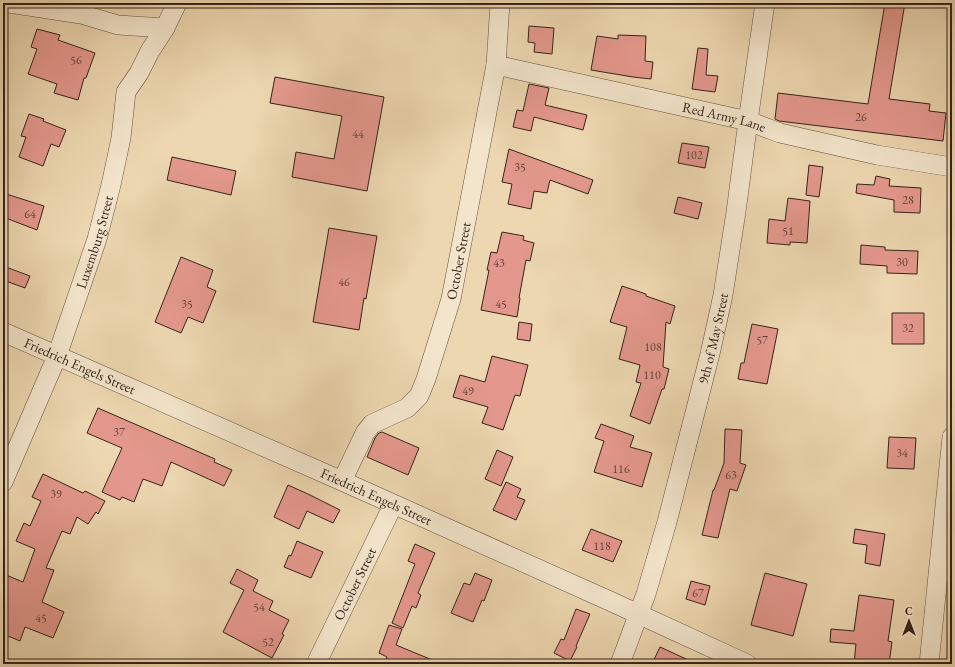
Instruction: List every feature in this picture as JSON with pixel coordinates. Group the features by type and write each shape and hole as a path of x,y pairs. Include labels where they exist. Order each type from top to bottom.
{"street":[{"path":"9,3 81,14 118,25 165,28"},
{"name":"Luxemburg Street","path":"3,482 57,356 97,239 110,192 121,138 126,92 139,73 150,51 165,28 177,3"},
{"name":"October Street","path":"342,481 365,433 372,424 407,408 419,396 426,379 451,299 496,65 500,3"},
{"name":"9th of May Street","path":"620,664 646,594 667,522 710,354 723,295 765,3"},
{"name":"Red Army Lane","path":"496,65 748,121 780,133 877,155 952,167"},
{"name":"Friedrich Engels Street","path":"3,332 342,481 748,664"},
{"path":"929,664 952,437"},
{"name":"October Street","path":"316,664 394,505"}],"building":[{"path":"885,3 905,3 889,99 930,104 929,111 946,113 943,141 779,121 775,119 778,93 868,104"},
{"path":"529,26 554,28 552,54 534,52 535,43 528,42"},
{"path":"37,29 60,35 58,40 95,53 86,78 84,78 78,100 54,93 57,84 28,74 37,49 31,47"},
{"path":"618,35 646,36 645,61 653,62 651,79 591,70 597,36 618,39"},
{"path":"698,48 708,49 706,75 718,76 715,92 692,89"},
{"path":"275,77 384,97 367,191 292,177 296,152 334,159 342,116 270,103"},
{"path":"529,84 549,88 545,105 587,115 583,130 534,117 531,131 513,127 517,110 523,111"},
{"path":"29,114 44,119 43,121 66,130 59,147 51,144 43,166 19,157 26,137 21,136"},
{"path":"682,143 709,147 705,168 678,163"},
{"path":"509,149 593,180 588,194 550,180 547,193 534,191 531,209 508,204 512,184 502,182"},
{"path":"172,157 236,171 231,195 167,180"},
{"path":"809,165 823,167 819,197 806,195"},
{"path":"876,176 890,179 889,186 921,188 920,213 894,212 894,200 856,193 857,184 874,185"},
{"path":"3,193 44,206 37,230 3,217"},
{"path":"678,197 702,203 698,219 674,213"},
{"path":"788,198 810,201 807,243 790,242 790,245 767,243 769,219 785,221"},
{"path":"329,228 377,236 359,330 313,322"},
{"path":"502,232 524,236 523,240 534,243 530,261 526,260 517,317 481,310 491,252 497,253"},
{"path":"861,245 885,247 885,250 918,251 917,274 887,273 887,266 860,264"},
{"path":"181,257 213,270 207,287 216,291 203,323 188,317 181,333 155,322"},
{"path":"3,266 30,276 25,288 3,280"},
{"path":"622,286 675,306 670,324 666,322 663,367 669,369 664,389 662,389 650,424 630,416 641,383 636,382 640,365 619,359 627,327 610,322"},
{"path":"892,313 924,313 924,344 892,344"},
{"path":"519,322 532,324 530,341 517,339"},
{"path":"752,324 778,329 767,384 738,379 741,363 744,363"},
{"path":"492,356 528,365 520,396 515,395 503,430 482,423 488,407 453,397 460,375 485,382"},
{"path":"98,408 215,459 214,462 232,470 224,486 171,462 162,486 143,479 134,502 122,497 120,500 102,492 122,448 87,433"},
{"path":"601,424 634,436 630,447 652,453 642,487 594,472 604,441 595,438"},
{"path":"725,429 742,430 740,463 746,465 737,491 730,489 718,538 702,535 713,490 724,463"},
{"path":"382,432 419,448 408,475 367,457 375,438"},
{"path":"889,437 916,438 914,469 887,468"},
{"path":"497,450 513,457 501,486 485,479"},
{"path":"43,474 83,493 85,491 105,501 98,514 96,512 88,524 77,517 70,534 62,531 46,568 54,570 42,602 64,612 53,638 25,627 20,641 3,634 3,583 6,575 23,582 35,549 16,541 24,523 30,526 41,501 32,497"},
{"path":"506,482 521,489 517,497 525,500 516,520 493,510"},
{"path":"288,485 340,510 333,523 307,511 299,529 274,517"},
{"path":"591,529 622,541 613,562 582,550"},
{"path":"855,529 885,534 880,566 865,563 867,545 853,543"},
{"path":"297,541 323,552 311,578 284,567 289,555 291,556"},
{"path":"415,544 435,553 418,593 421,595 416,608 412,606 403,628 392,623 415,564 408,561"},
{"path":"237,569 258,580 253,591 273,601 269,610 289,620 282,634 284,635 272,658 223,632 244,590 230,583"},
{"path":"475,573 492,580 484,601 482,600 473,622 451,613 464,583 470,585"},
{"path":"765,573 807,584 793,636 751,625"},
{"path":"691,581 710,586 705,605 686,599"},
{"path":"859,595 894,600 888,641 892,642 889,664 854,663 856,644 830,642 831,629 854,631"},
{"path":"576,609 590,614 570,661 554,653 561,639 564,640"},
{"path":"389,625 402,629 396,645 442,664 384,664 387,657 379,653"},
{"path":"660,647 697,664 652,664"}]}
